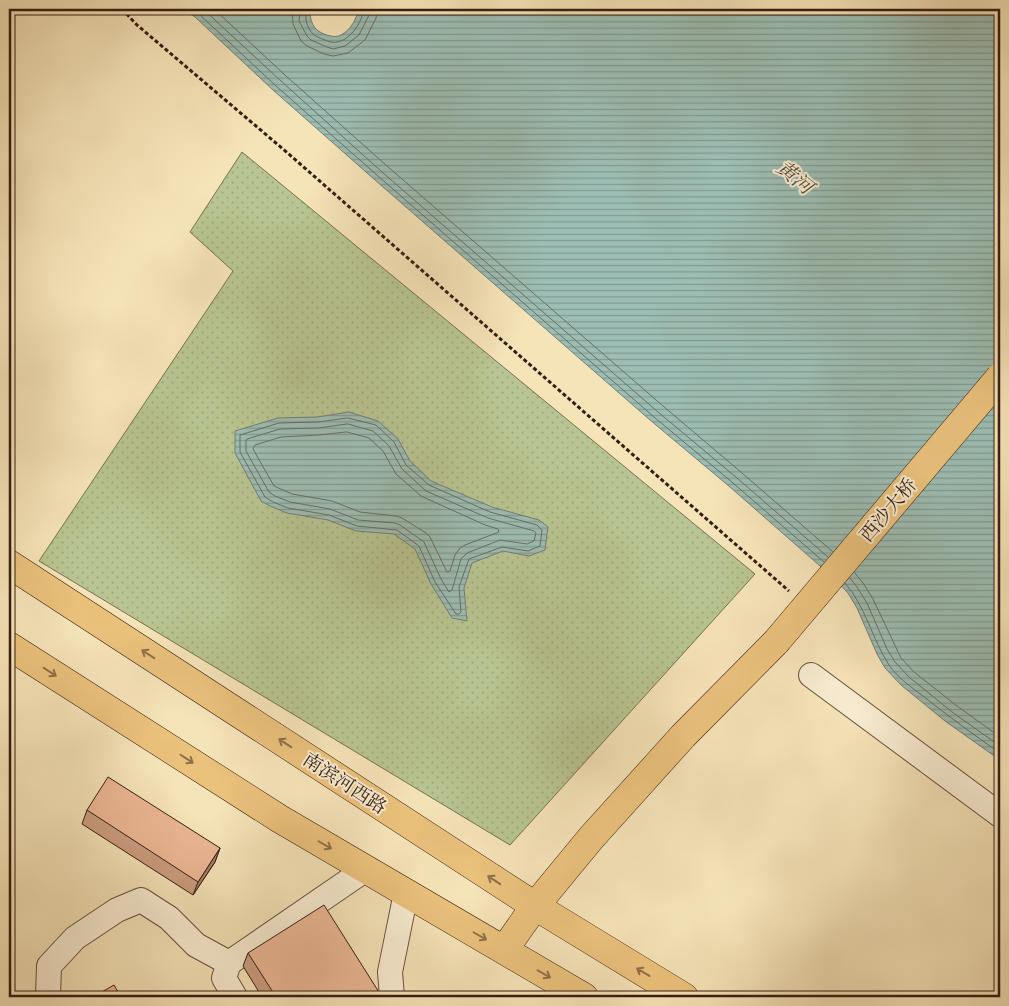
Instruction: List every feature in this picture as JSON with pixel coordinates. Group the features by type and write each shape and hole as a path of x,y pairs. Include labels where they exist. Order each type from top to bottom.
{"highway":[{"name":"西沙大桥","path":"504,950 535,906 591,838 683,736 776,642 1000,377"},
{"name":"南滨河西路","path":"9,564 535,906 684,997"},
{"path":"9,646 280,819 584,997"}],"street":[{"path":"811,674 1000,815"},
{"path":"235,997 224,978 228,963 366,869"},
{"path":"392,997 390,972 406,893"},
{"path":"48,997 49,966 76,938 117,910 141,900 169,918 196,945 228,963"}],"path":[{"path":"122,9 137,25 291,156 795,597"}],"green space":[{"path":"242,152 755,574 510,845 39,561 233,271 190,232"}],"water":[{"name":"黄河","path":"182,9 315,9 310,13 311,21 315,28 324,34 338,36 345,33 350,27 359,9 1000,9 1000,760 945,721 901,685 885,668 857,608 848,593 836,580 375,180 273,90 195,17"},
{"path":"349,412 378,421 398,439 410,461 431,481 492,507 539,520 548,527 545,550 529,556 503,551 472,563 464,588 467,621 452,618 431,584 415,549 394,534 356,531 328,520 287,513 270,506 261,501 235,453 235,431 278,418 317,417"}],"building":[{"path":"108,777 220,848 198,882 87,810"},
{"path":"324,905 382,997 276,997 248,953"},
{"path":"114,985 121,997 93,997"}]}
